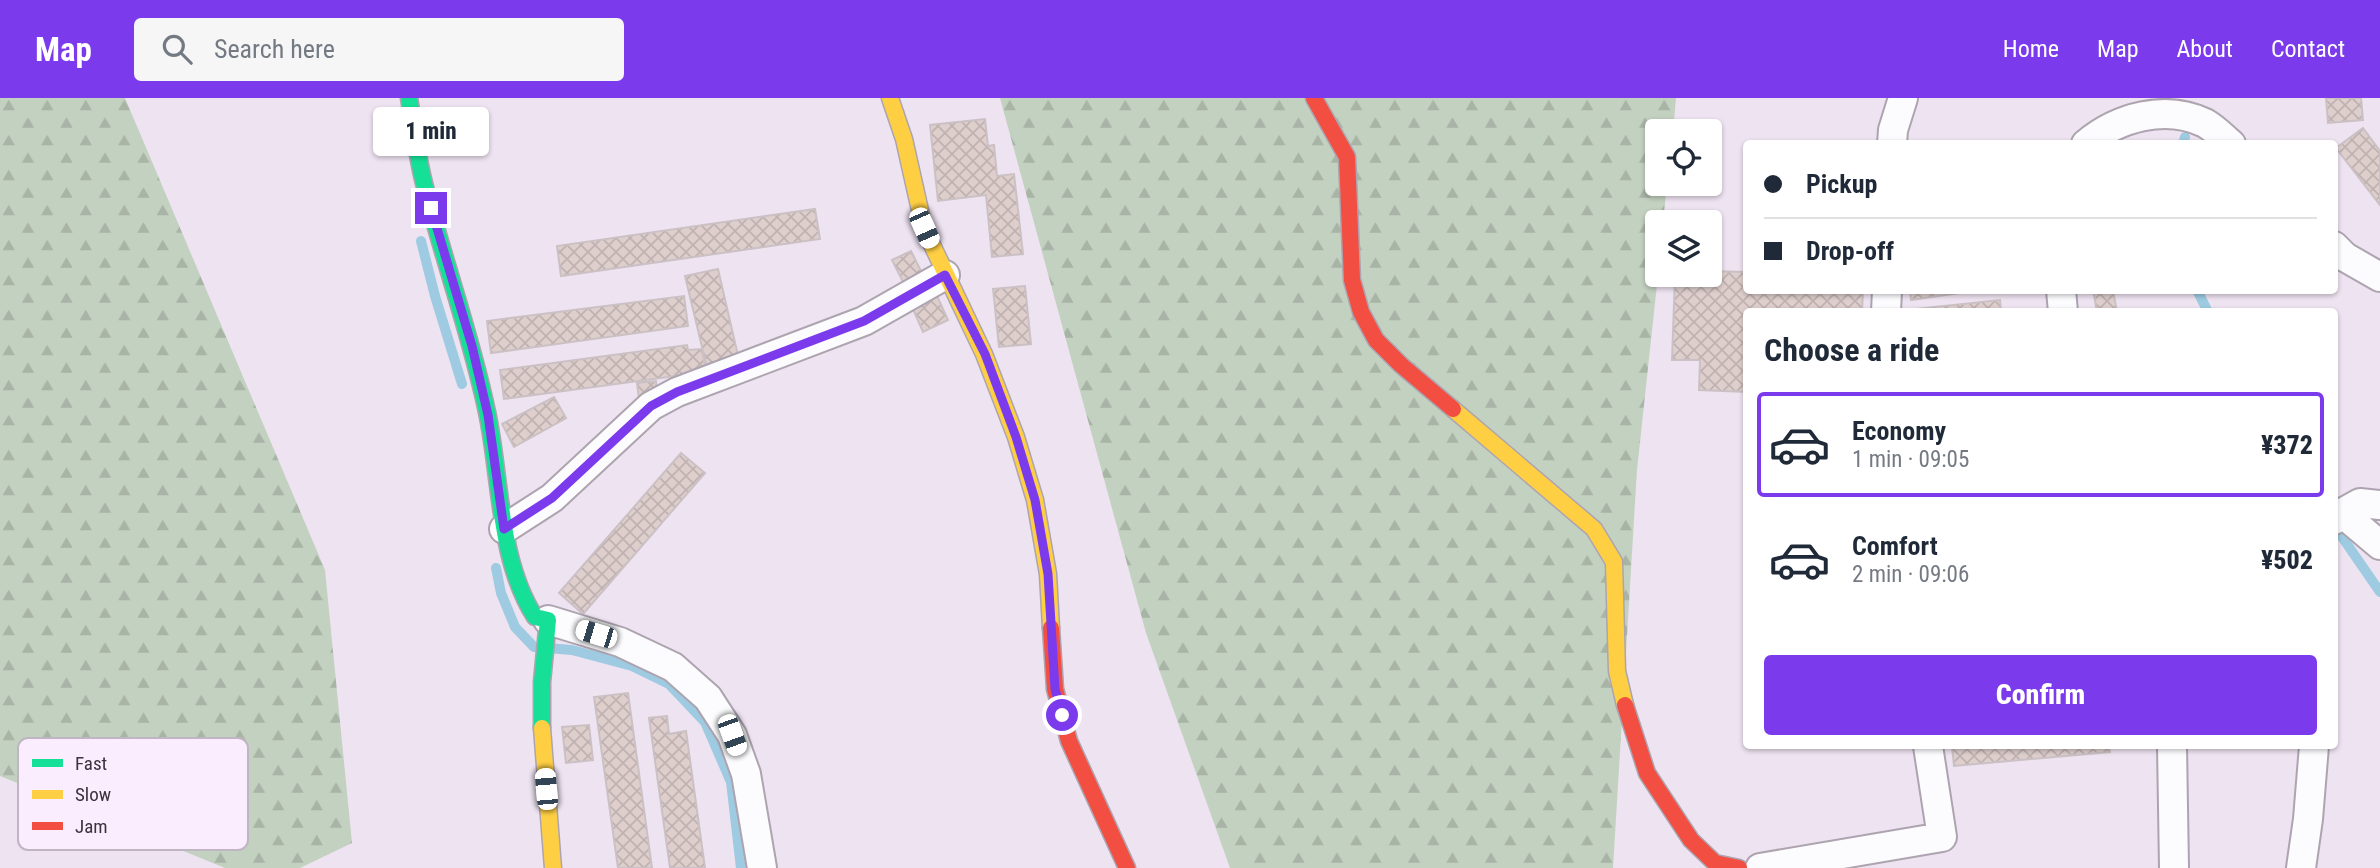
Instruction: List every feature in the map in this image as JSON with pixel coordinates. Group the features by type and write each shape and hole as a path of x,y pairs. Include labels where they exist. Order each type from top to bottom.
{"street":[{"path":"409,98 424,185 472,346 488,415 504,529 524,600 546,629 620,642 673,667 708,698 732,735 746,774 762,868"},
{"path":"890,98 904,139 924,228 985,354 1016,437 1035,500 1048,574 1055,689 1069,741 1127,868"},
{"path":"1314,98 1347,157 1353,280 1361,312 1376,340 1401,365 1594,529 1614,562 1616,671 1647,773 1691,840 1715,863 1739,868"},
{"path":"1892,140 1903,98"},
{"path":"2091,140 2100,132 2133,117 2170,114 2205,123 2226,140"},
{"path":"2338,250 2380,277"},
{"path":"504,529 552,498 651,406 677,392 864,321 945,275"},
{"path":"2380,505 2360,503 2338,517 2380,545"},
{"path":"546,629 542,663 542,734 553,868"},
{"path":"1760,868 1941,836 1928,749"},
{"path":"2172,749 2174,868"},
{"path":"2301,868 2314,749"}],"green space":[{"path":"0,98 125,98 325,570 352,843 300,868 225,868 181,850 248,850 248,738 18,738 18,783 0,776"},
{"path":"1000,98 1676,98 1674,119 1645,119 1645,196 1666,196 1664,210 1645,210 1645,287 1657,287 1637,470 1613,868 1230,868 1146,633"}],"building":[{"path":"2326,98 2361,98 2363,120 2328,123"},
{"path":"985,119 988,146 994,145 997,176 1014,174 1023,254 992,257 986,195 938,201 930,125"},
{"path":"2363,128 2380,151 2380,205 2338,151 2338,147"},
{"path":"815,209 820,239 561,276 557,246"},
{"path":"911,251 923,275 904,284 892,260"},
{"path":"718,269 739,360 707,368 685,276"},
{"path":"1722,271 1743,272 1743,294 1863,294 1862,308 1743,308 1743,392 1699,390 1700,360 1672,360 1675,287 1722,287"},
{"path":"1025,286 1031,344 999,347 993,289"},
{"path":"1910,294 1952,294 1911,300"},
{"path":"2094,294 2114,294 2116,308 2096,308"},
{"path":"684,296 688,326 491,353 487,321"},
{"path":"937,296 948,320 923,332 912,307"},
{"path":"2000,300 2001,308 1924,308"},
{"path":"687,345 688,350 702,349 706,372 504,399 500,370"},
{"path":"656,381 657,394 639,399 637,383"},
{"path":"554,397 566,418 514,447 502,424"},
{"path":"681,453 705,473 583,614 559,593"},
{"path":"628,693 652,868 618,868 594,697"},
{"path":"667,716 669,734 686,731 705,868 670,868 649,718"},
{"path":"589,725 593,760 566,763 562,727"},
{"path":"1952,749 2110,749 2110,752 1954,766"}],"waterway":[{"path":"421,241 462,384"},
{"path":"2199,294 2206,308"},
{"path":"2340,534 2380,592"},
{"path":"496,568 501,593 515,627 534,647 572,650 632,666 669,684 705,722 731,782 741,868"}],"traffic: fast":[{"path":"409,98 422,176 487,412 507,544 523,594 535,617 548,620 542,682 542,728"}],"traffic: slow":[{"path":"890,98 904,139 924,228 984,354 1016,437 1035,500 1048,574 1051,628"},
{"path":"1453,409 1594,529 1614,562 1617,671 1625,705"},
{"path":"542,728 553,868"}],"traffic: jam":[{"path":"1314,98 1347,157 1352,280 1361,312 1376,340 1453,409"},
{"path":"1051,628 1055,689 1069,741 1127,868"},
{"path":"1625,705 1647,773 1691,840 1715,863 1739,868"}],"route":[{"path":"431,208 472,346 488,415 504,529 552,498 651,406 677,392 864,321 945,275 985,354 1016,437 1035,500 1048,574 1055,689 1062,715"}]}
